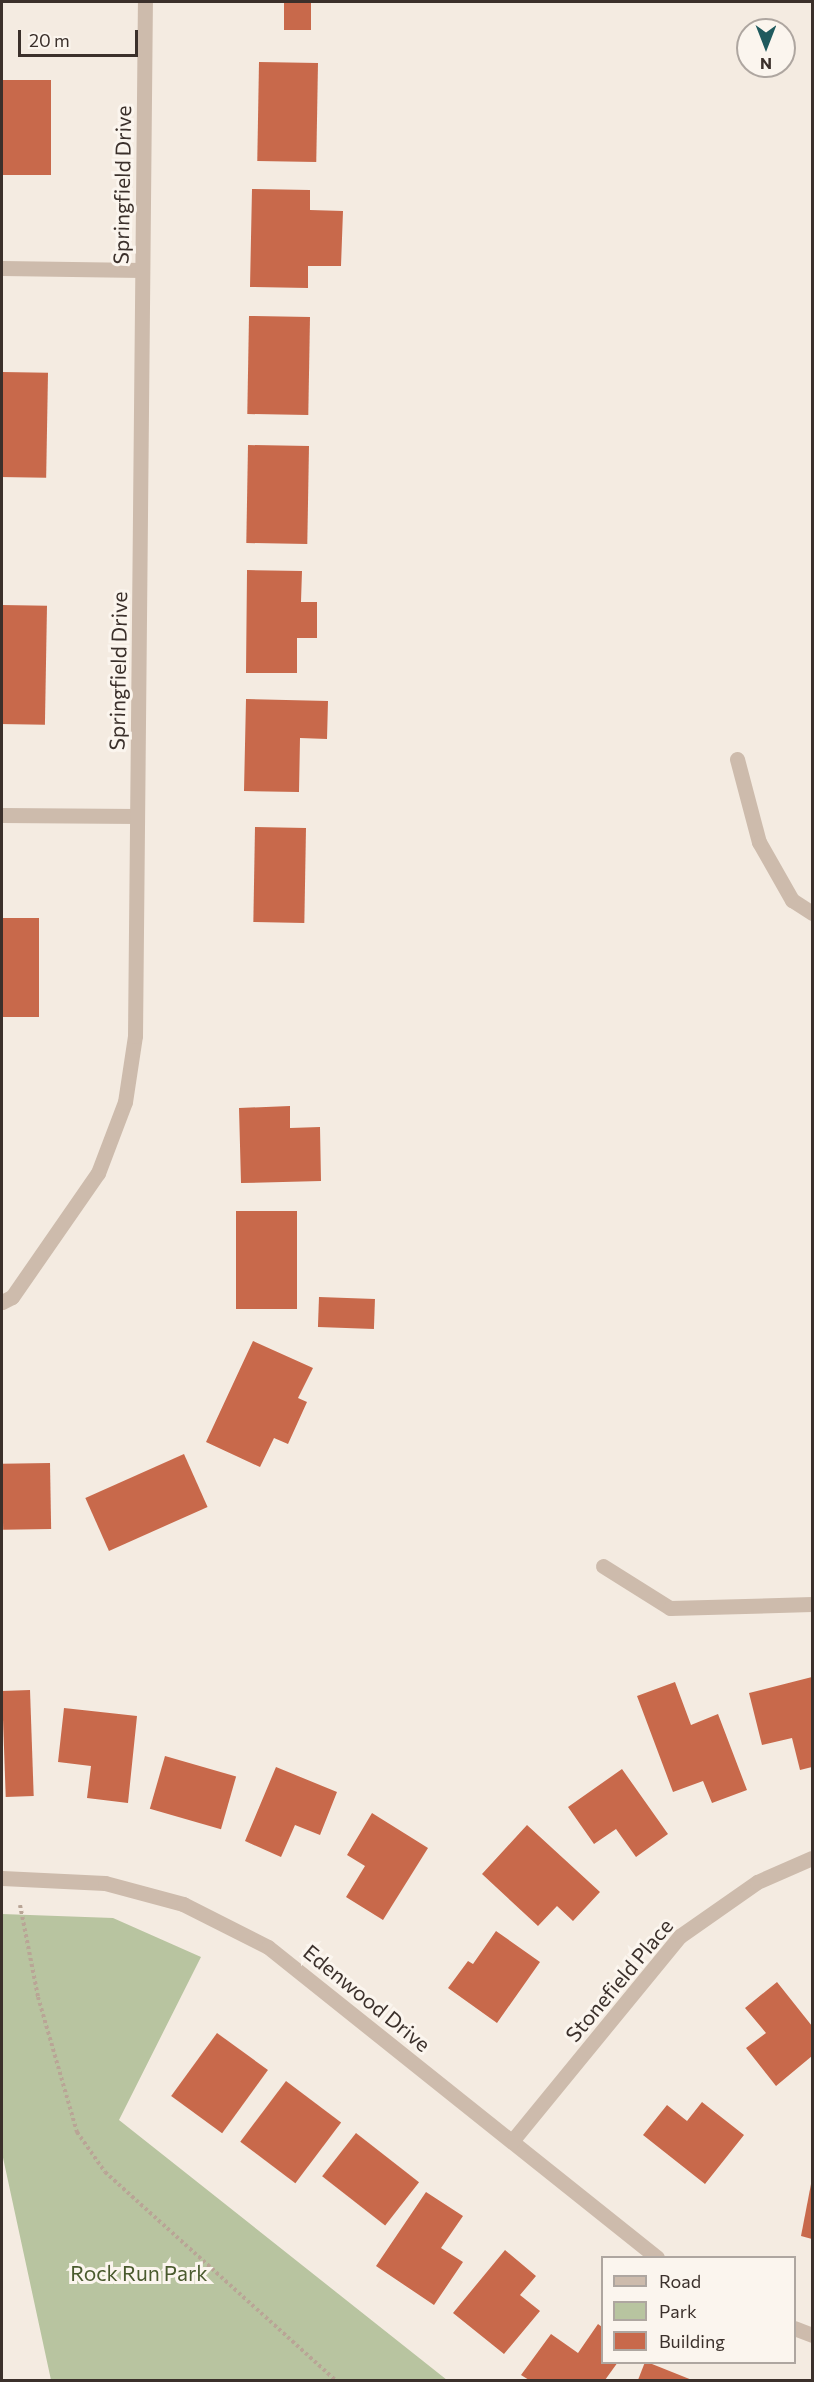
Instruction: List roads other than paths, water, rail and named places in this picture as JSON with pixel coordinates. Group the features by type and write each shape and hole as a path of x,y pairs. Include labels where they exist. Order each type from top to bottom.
{"street":[{"name":"Springfield Drive","path":"2,1302 12,1297 75,1210 98,1173 125,1102 135,1036 145,2"},
{"path":"2,268 142,270"},
{"path":"737,759 759,842 792,900 813,913"},
{"path":"2,815 137,816"},
{"path":"603,1566 670,1608 813,1604"},
{"name":"Stonefield Place","path":"512,2141 680,1936 757,1882 813,1858"},
{"name":"Edenwood Drive","path":"9,1878 105,1883 183,1904 268,1947 655,2256"},
{"path":"796,2328 813,2335"}],"park label":[{"name":"Rock Run Park","path":"139,2273"}]}
